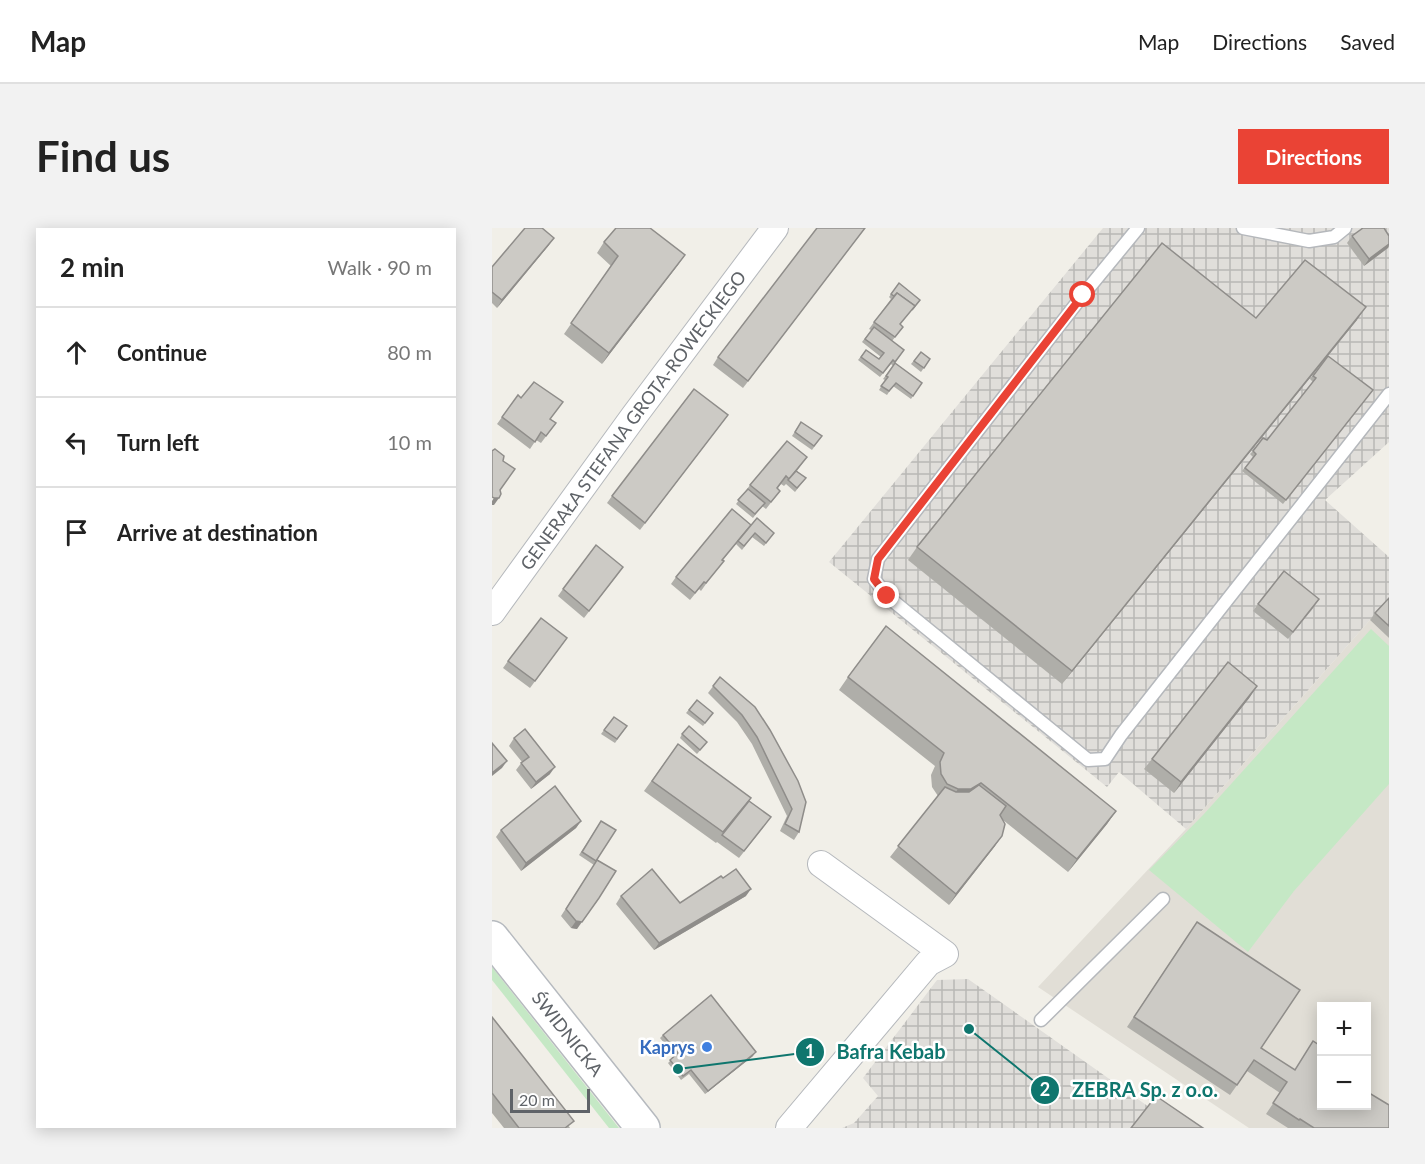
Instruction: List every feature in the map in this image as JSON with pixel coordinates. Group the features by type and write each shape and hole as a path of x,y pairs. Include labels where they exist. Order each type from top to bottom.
{"street":[{"name":"GENERAŁA STEFANA GROTA-ROWECKIEGO","path":"492,612 774,228"},
{"path":"789,1128 928,963 945,954 821,864"},
{"name":"ŚWIDNICKA","path":"492,938 643,1128"}],"lane":[{"path":"1137,228 878,559 874,579 887,596 1088,760 1105,759 1389,393"},
{"path":"1243,228 1309,242 1334,237 1345,228"},
{"path":"1041,1020 1163,899"}],"shaded area":[{"path":"1103,228 1389,228 1389,442 1325,500 1389,557 1389,600 1186,829 1119,772 1107,787 829,562"},
{"path":"1370,620 1389,638 1389,1128 1249,1128 1038,987 1186,829"},
{"path":"968,979 1181,1128 842,1128 854,1123 878,1096 863,1078 937,980"}],"green space":[{"path":"1371,629 1389,646 1389,784 1294,891 1248,952 1149,870 1204,814"},
{"path":"492,967 619,1128 609,1128 492,980"}],"building":[{"path":"525,228 542,228 554,238 502,300 492,292 492,267"},
{"path":"616,228 650,228 685,255 609,353 571,323 618,256 604,242"},
{"path":"817,228 865,228 748,381 718,357"},
{"path":"1363,228 1384,228 1389,236 1389,244 1369,259 1352,236"},
{"path":"1162,243 1256,318 1305,260 1366,307 1072,671 917,547"},
{"path":"899,283 920,300 912,310 915,306 897,293 894,296 891,294"},
{"path":"897,293 915,306 900,324 903,327 895,337 874,322"},
{"path":"874,327 904,350 883,373 861,357 866,350 879,359 884,353 865,339"},
{"path":"921,352 930,359 924,368 914,361"},
{"path":"1328,356 1373,390 1286,500 1245,468 1256,454 1253,451 1263,438 1267,440 1316,378 1313,376"},
{"path":"895,363 922,383 913,396 896,383 889,391 881,386"},
{"path":"534,382 563,402 550,419 556,423 546,436 541,432 535,442 502,417 518,395 521,398"},
{"path":"694,389 728,415 645,523 612,496"},
{"path":"801,422 822,436 814,446 795,432"},
{"path":"787,441 807,457 789,479 786,476 777,488 780,491 771,502 750,485"},
{"path":"495,449 504,456 503,461 515,469 500,490 499,498 492,497 492,451"},
{"path":"796,471 806,478 797,488 788,480"},
{"path":"748,489 765,503 755,514 738,500"},
{"path":"732,509 751,525 706,583 704,582 695,593 676,577"},
{"path":"757,518 774,533 766,543 755,533 744,546 738,541"},
{"path":"596,545 623,567 589,611 563,589"},
{"path":"1284,571 1319,599 1293,632 1258,604"},
{"path":"1389,598 1389,626 1375,613"},
{"path":"541,618 567,638 535,681 508,661"},
{"path":"886,626 1116,811 1077,859 981,783 971,789 958,789 947,784 941,774 940,762 944,753 848,677"},
{"path":"1228,662 1257,686 1181,782 1152,759"},
{"path":"720,677 755,707 798,781 806,802 799,832 785,824 792,809 757,737 742,715 713,686"},
{"path":"697,700 713,713 705,723 689,710"},
{"path":"614,717 627,726 617,739 604,730"},
{"path":"689,726 707,742 700,750 682,734"},
{"path":"525,729 555,767 536,782 521,763 529,757 514,738"},
{"path":"492,743 507,761 492,773"},
{"path":"678,744 751,798 723,832 652,781"},
{"path":"979,785 1006,806 1000,815 1005,824 1002,836 956,894 898,846 945,787 956,792 969,792"},
{"path":"555,786 581,821 526,863 501,830"},
{"path":"749,801 771,817 744,851 722,835"},
{"path":"601,821 616,830 596,861 582,852"},
{"path":"597,860 616,871 582,922 576,921 566,909"},
{"path":"652,869 680,903 721,876 723,878 736,869 751,889 659,943 621,896"},
{"path":"1197,922 1300,990 1261,1048 1295,1070 1313,1041 1317,1044 1317,1110 1371,1110 1371,1094 1389,1105 1389,1128 1314,1128 1273,1103 1287,1082 1254,1060 1237,1085 1134,1017"},
{"name":"Kaprys","path":"711,995 756,1052 708,1091 691,1070 683,1076 670,1060 678,1053 663,1035"},
{"path":"492,1017 574,1121 565,1128 519,1128 492,1093"},
{"path":"1156,1096 1203,1128 1131,1128"}],"place":[{"name":"ZEBRA Sp. z o.o.","path":"969,1029"},
{"name":"Kaprys","path":"707,1047"},
{"name":"Bafra Kebab","path":"678,1069"}],"route":[{"path":"887,596 874,579 878,559 1083,295"}]}
